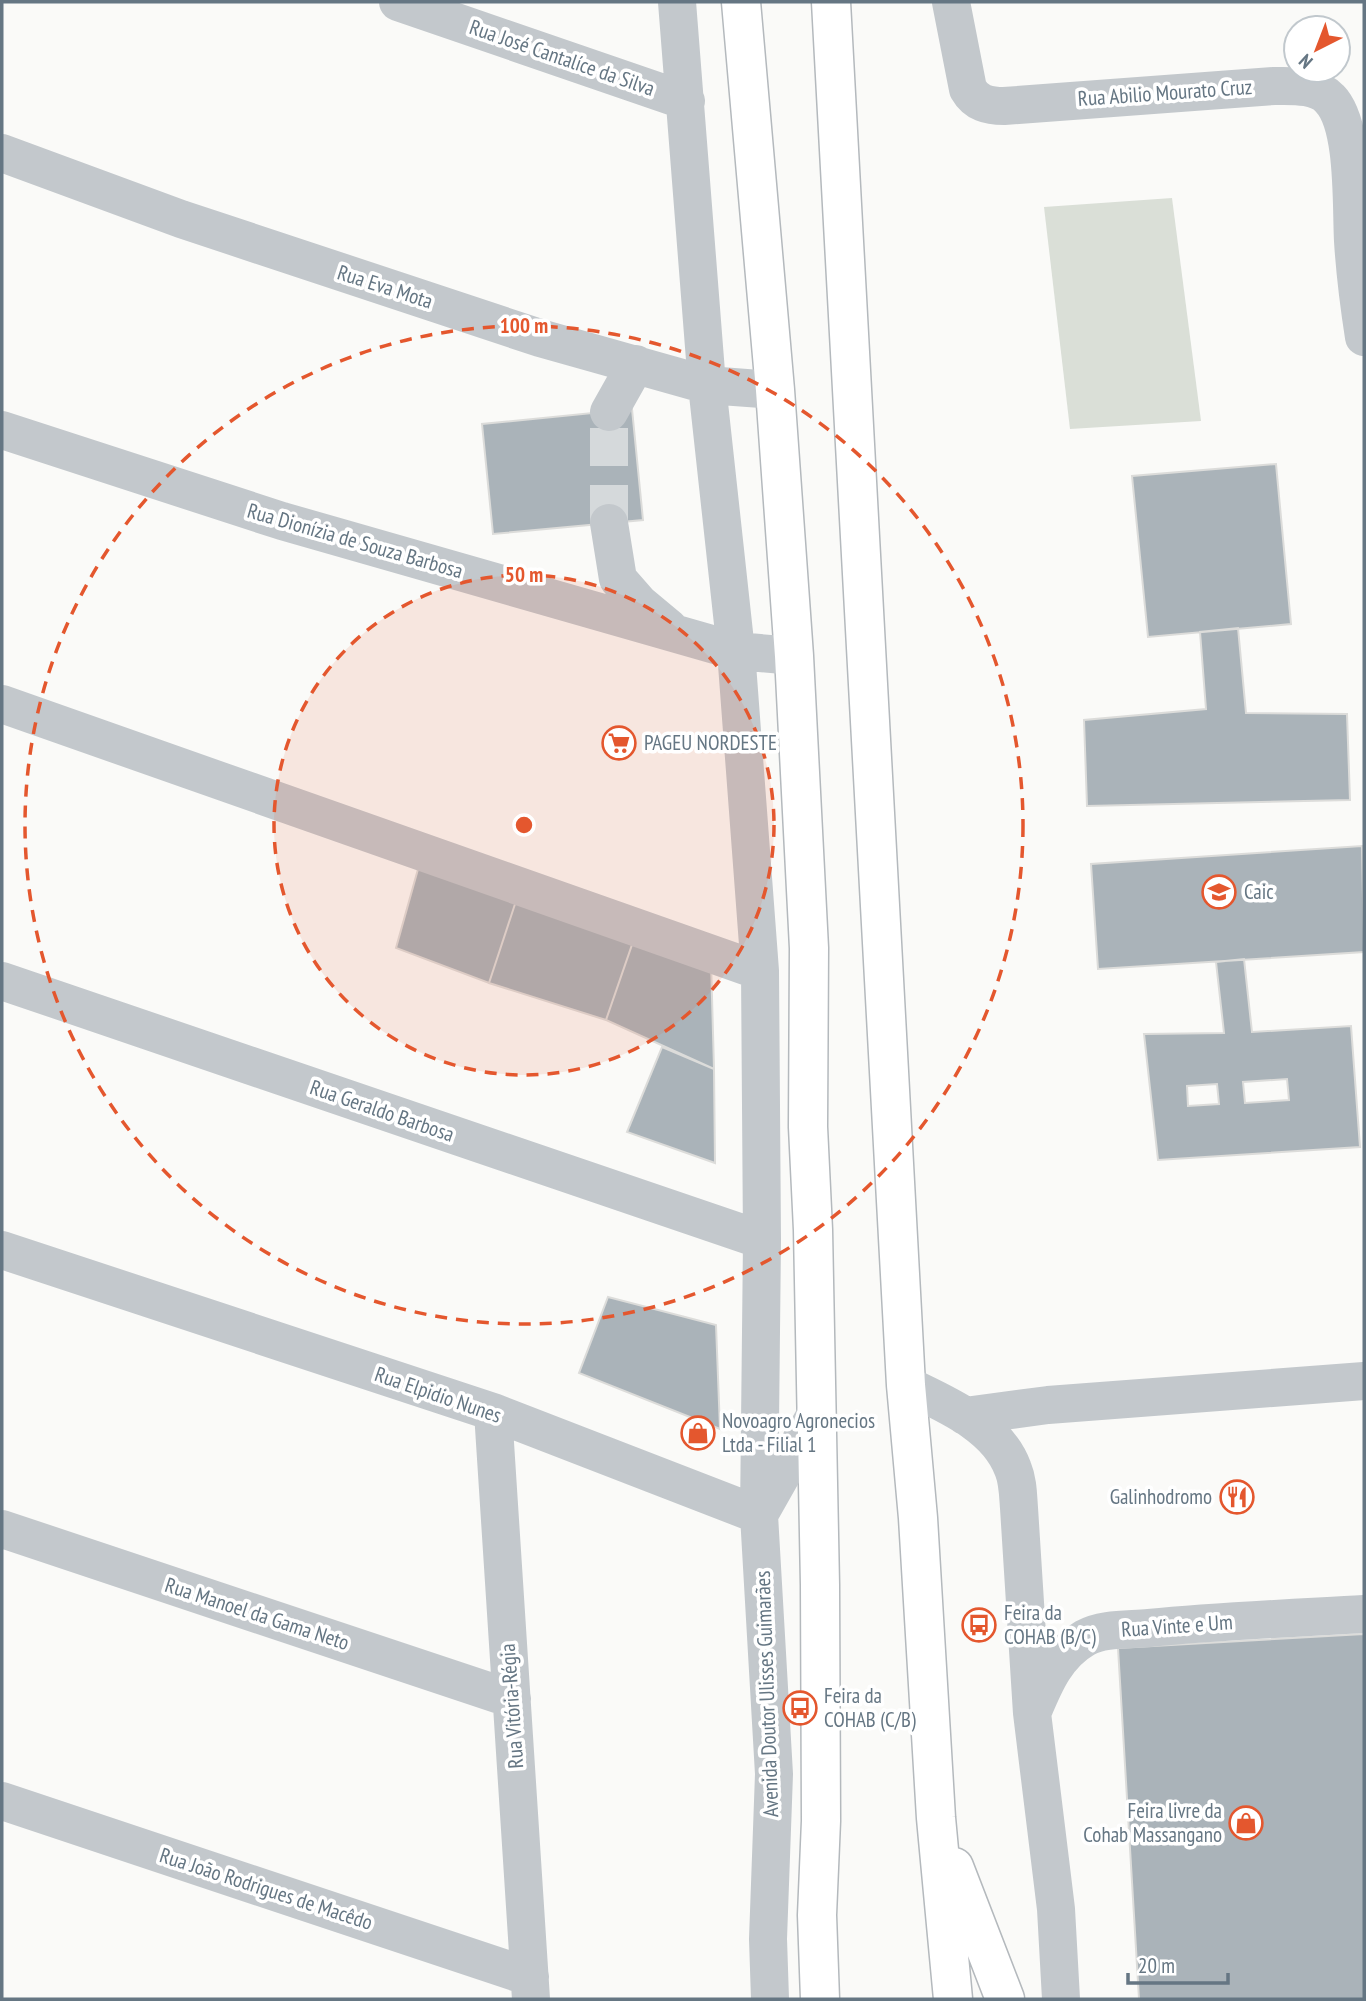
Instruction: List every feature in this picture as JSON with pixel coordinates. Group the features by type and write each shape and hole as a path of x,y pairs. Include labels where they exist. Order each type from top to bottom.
{"highway":[{"path":"741,2 775,390 794,656 809,948 808,1127 813,1230 820,1585 821,1821 817,1915 820,1999"},
{"path":"833,6 906,1385 918,1518 936,1818 953,1999"},
{"path":"936,1818 1005,1999"},
{"path":"798,1999 817,1915"}],"street":[{"name":"Rua José Cantalíce da Silva","path":"398,2 686,101"},
{"name":"Avenida Doutor Ulisses Guimarães","path":"677,2 707,385 736,651 760,971 762,1240 759,1515 774,1773 768,1939 770,1999"},
{"name":"Rua Abilio Mourato Cruz","path":"951,2 968,89 973,98 983,103 1004,106 1301,85 1328,96 1341,114 1347,147 1353,242 1364,337"},
{"name":"Rua Eva Mota","path":"2,153 221,233 540,338 707,385 775,390"},
{"path":"609,412 636,364"},
{"name":"Rua Dionízia de Souza Barbosa","path":"2,430 282,521 736,651 794,656"},
{"path":"609,523 618,579 639,603 677,634"},
{"path":"2,704 760,971"},
{"name":"Rua Geraldo Barbosa","path":"2,981 762,1240"},
{"name":"Rua Elpidio Nunes","path":"2,1250 493,1412 759,1515"},
{"path":"965,1416 1048,1405 1364,1381"},
{"path":"906,1385 965,1416 985,1430 1004,1452 1017,1483 1032,1713 1056,1909 1061,1999"},
{"name":"Rua Vitória-Régia","path":"493,1412 531,1988"},
{"path":"759,1515 816,1415"},
{"name":"Rua Manoel da Gama Neto","path":"2,1529 512,1699"},
{"name":"Rua Vinte e Um","path":"1032,1713 1059,1659 1095,1634 1364,1614"},
{"name":"Rua João Rodrigues de Macêdo","path":"2,1801 531,1988"}],"shaded area":[{"path":"1172,198 1201,421 1070,429 1044,207"}],"building":[{"path":"632,409 643,520 493,534 482,424"},
{"path":"1276,464 1291,624 1148,637 1132,476"},
{"path":"1238,628 1246,713 1347,714 1350,800 1087,806 1084,720 1206,709 1200,632"},
{"path":"1362,846 1364,952 1098,969 1091,864"},
{"path":"420,862 518,895 489,983 396,948"},
{"path":"518,895 635,936 606,1020 489,983"},
{"path":"635,936 711,961 714,1069 606,1020"},
{"path":"1244,959 1252,1032 1351,1026 1360,1147 1158,1160 1144,1034 1224,1033 1216,962","holes":["1287,1079 1289,1100 1245,1103 1243,1082","1217,1084 1219,1104 1188,1106 1187,1086"]},
{"path":"662,1047 714,1069 715,1163 627,1132"},
{"path":"608,1297 716,1325 720,1429 579,1373"},
{"name":"Feira livre da Cohab Massangano","path":"1364,1634 1364,1999 1139,1999 1118,1648"}],"tunnel":[{"path":"609,412 609,523"}],"place":[{"name":"PAGEU NORDESTE","path":"619,743"},
{"name":"Caic","path":"1219,892"},
{"name":"Novoagro Agronecios Ltda - Filial 1","path":"698,1433"},
{"name":"Galinhodromo","path":"1237,1497"},
{"name":"Feira da COHAB (B/C)","path":"979,1625"},
{"name":"Feira da COHAB (C/B)","path":"800,1708"},
{"name":"Feira livre da Cohab Massangano","path":"1246,1823"}]}
